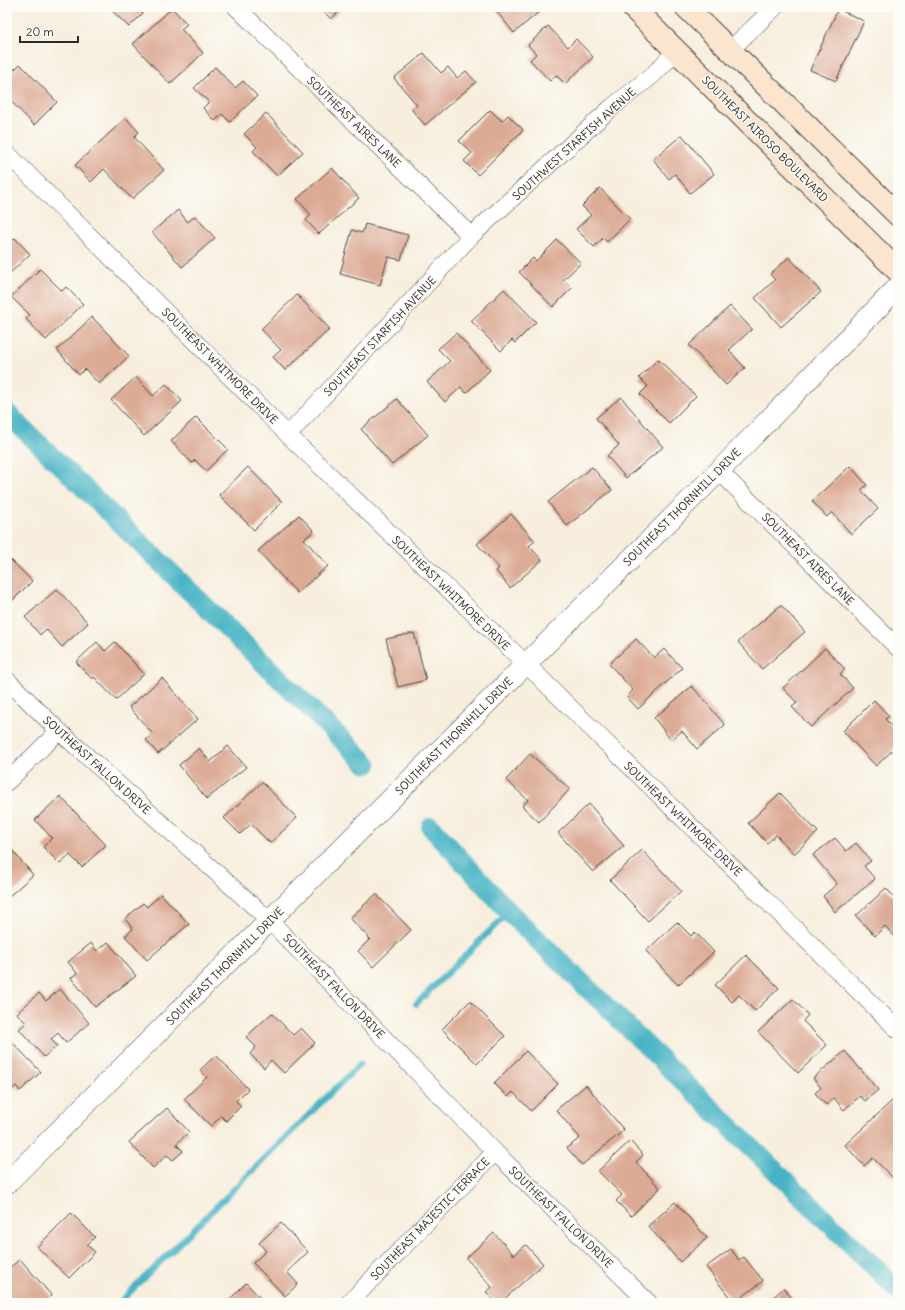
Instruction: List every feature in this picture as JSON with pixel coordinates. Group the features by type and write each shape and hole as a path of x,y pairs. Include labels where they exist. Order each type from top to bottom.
{"main road":[{"name":"SOUTHEAST AIROSO BOULEVARD","path":"632,7 898,271"},
{"path":"686,7 898,215"}],"street":[{"name":"SOUTHEAST AIRES LANE","path":"236,7 471,236"},
{"path":"730,50 776,7"},
{"name":"SOUTHWEST STARFISH AVENUE","path":"471,236 612,107 652,75 676,50"},
{"name":"SOUTHEAST WHITMORE DRIVE","path":"7,153 288,435 526,664 898,1030"},
{"name":"SOUTHEAST STARFISH AVENUE","path":"288,435 471,236"},
{"name":"SOUTHEAST THORNHILL DRIVE","path":"7,1183 526,664 898,288"},
{"name":"SOUTHEAST AIRES LANE","path":"718,471 898,648"},
{"name":"SOUTHEAST FALLON DRIVE","path":"7,680 59,731 270,921 495,1152 649,1303"},
{"path":"7,782 59,731"},
{"name":"SOUTHEAST MAJESTIC TERRACE","path":"349,1303 495,1152"}],"building":[{"path":"108,7 149,7 129,27"},
{"path":"319,7 344,7 331,19"},
{"path":"493,7 545,7 514,33"},
{"path":"172,8 187,24 181,29 203,53 170,84 133,44"},
{"path":"838,9 864,21 836,81 810,70"},
{"path":"548,26 568,47 576,39 593,57 565,84 556,75 550,81 530,60 536,54 528,45"},
{"path":"424,53 441,73 448,67 457,78 466,71 476,82 425,125 412,110 417,105 394,78"},
{"path":"20,64 57,102 34,125 7,97 7,77"},
{"path":"215,67 235,88 243,81 257,96 230,122 222,114 215,121 203,108 209,102 194,88"},
{"path":"490,110 502,121 508,115 523,130 478,175 464,161 472,153 459,141"},
{"path":"266,113 303,152 277,176 253,151 257,147 244,134"},
{"path":"126,118 139,132 134,137 164,170 132,199 104,169 91,182 75,165"},
{"path":"682,135 714,174 690,193 675,174 669,179 653,159"},
{"path":"332,168 359,198 319,234 306,220 311,215 297,199"},
{"path":"600,188 630,219 607,242 603,238 594,247 576,229 591,215 582,206"},
{"path":"178,210 188,222 195,216 215,238 182,267 152,232"},
{"path":"365,224 408,235 401,260 388,257 380,285 340,274 352,230 362,233"},
{"path":"15,238 30,254 7,276 7,242 9,244"},
{"path":"557,240 581,263 563,280 572,288 553,307 519,272 533,258 536,261"},
{"path":"789,257 821,292 781,327 755,298 775,280 770,274"},
{"path":"40,269 62,291 66,287 83,304 46,340 26,319 30,315 11,297"},
{"path":"504,289 536,322 515,343 512,340 501,351 471,321"},
{"path":"297,295 330,329 285,370 273,357 281,350 261,329"},
{"path":"730,306 752,329 729,350 745,368 726,385 689,345"},
{"path":"92,317 129,356 99,384 85,369 79,375 57,350"},
{"path":"456,333 490,370 466,393 461,387 445,402 427,382 450,361 438,349"},
{"path":"658,359 696,396 669,423 640,394 648,386 639,378"},
{"path":"136,377 153,396 166,384 182,401 144,436 111,400"},
{"path":"621,397 663,447 626,478 607,456 619,445 596,418"},
{"path":"397,399 428,435 392,465 361,429"},
{"path":"196,417 228,449 206,471 195,460 192,463 171,441"},
{"path":"850,466 867,485 861,490 878,509 851,534 832,512 827,517 812,501"},
{"path":"248,467 282,502 254,530 219,495"},
{"path":"592,467 612,490 567,526 548,502"},
{"path":"511,514 535,541 529,546 542,560 510,588 496,571 499,568 477,544"},
{"path":"299,515 314,531 304,539 328,566 297,593 258,551"},
{"path":"7,556 32,581 7,606"},
{"path":"57,589 88,623 62,647 46,629 40,635 25,617"},
{"path":"781,605 805,632 762,669 738,642"},
{"path":"414,633 426,680 398,687 386,639"},
{"path":"636,639 654,658 664,649 682,668 638,709 627,697 633,690 609,664"},
{"path":"97,642 105,651 115,642 144,674 116,700 94,677 92,679 76,662"},
{"path":"825,648 845,669 840,674 853,688 811,727 792,707 797,703 783,688"},
{"path":"162,678 198,719 158,754 146,740 153,734 129,707"},
{"path":"692,686 725,725 697,749 682,731 671,740 654,718"},
{"path":"874,700 889,716 885,719 898,732 898,745 876,766 843,731"},
{"path":"228,746 246,767 207,799 179,765 199,748 210,762"},
{"path":"530,754 570,789 539,822 522,806 528,800 506,780"},
{"path":"262,782 297,818 270,843 251,824 240,834 224,818"},
{"path":"780,793 818,832 794,854 776,835 767,843 748,823"},
{"path":"60,796 106,845 82,867 70,855 60,864 43,847 52,838 35,820"},
{"path":"589,804 624,846 593,872 558,833"},
{"path":"835,838 846,851 856,843 871,861 864,866 875,879 835,912 823,896 837,884 813,855"},
{"path":"12,850 33,875 7,898 7,854"},
{"path":"642,850 681,891 648,921 610,880"},
{"path":"886,888 894,897 898,893 898,940 885,926 875,936 856,916"},
{"path":"161,894 189,924 147,960 125,936 133,929 125,919 143,903 147,907"},
{"path":"376,894 411,930 373,967 358,951 370,939 350,918"},
{"path":"677,922 691,936 695,932 714,952 678,985 646,951"},
{"path":"108,942 136,976 95,1007 71,978 77,973 68,962 91,943 97,951"},
{"path":"746,955 779,988 755,1011 739,995 732,1002 715,985"},
{"path":"60,989 89,1023 66,1043 58,1033 51,1039 57,1046 44,1057 19,1029 26,1023 17,1013 39,993 46,1001"},
{"path":"793,999 808,1015 803,1021 827,1045 798,1073 758,1032"},
{"path":"470,1001 505,1036 477,1064 442,1029"},
{"path":"272,1013 293,1035 301,1028 315,1043 284,1073 271,1060 264,1068 250,1054 256,1047 246,1037"},
{"path":"11,1041 41,1072 20,1091 16,1086 7,1094 7,1045"},
{"path":"526,1051 558,1084 531,1111 513,1092 508,1097 494,1083"},
{"path":"845,1051 878,1090 865,1101 860,1096 844,1110 834,1098 826,1105 815,1093 821,1088 813,1078"},
{"path":"216,1055 248,1089 236,1101 241,1106 226,1121 221,1116 211,1126 184,1099 207,1077 200,1070"},
{"path":"586,1085 624,1130 582,1165 567,1148 580,1138 556,1110"},
{"path":"895,1098 898,1101 898,1173 893,1178 873,1158 864,1166 845,1145"},
{"path":"167,1108 189,1132 176,1144 183,1151 173,1160 167,1155 153,1168 129,1142"},
{"path":"630,1141 643,1155 636,1162 660,1188 631,1216 616,1201 622,1195 598,1171"},
{"path":"675,1202 707,1238 680,1262 648,1226"},
{"path":"71,1213 95,1237 87,1245 95,1252 69,1278 37,1247"},
{"path":"281,1223 308,1252 287,1272 298,1284 285,1296 253,1263 266,1251 259,1243"},
{"path":"494,1233 514,1255 526,1245 543,1264 500,1303 496,1303 486,1292 492,1287 466,1258"},
{"path":"731,1249 739,1260 744,1257 763,1281 734,1303 706,1267"},
{"path":"20,1259 52,1296 45,1303 7,1303 7,1270"},
{"path":"246,1283 265,1303 226,1303"},
{"path":"784,1288 796,1303 766,1303"}],"waterway":[{"path":"7,413 367,764"},
{"path":"431,827 509,912 898,1290"},
{"path":"416,1004 509,912"},
{"path":"119,1303 360,1064"}]}
